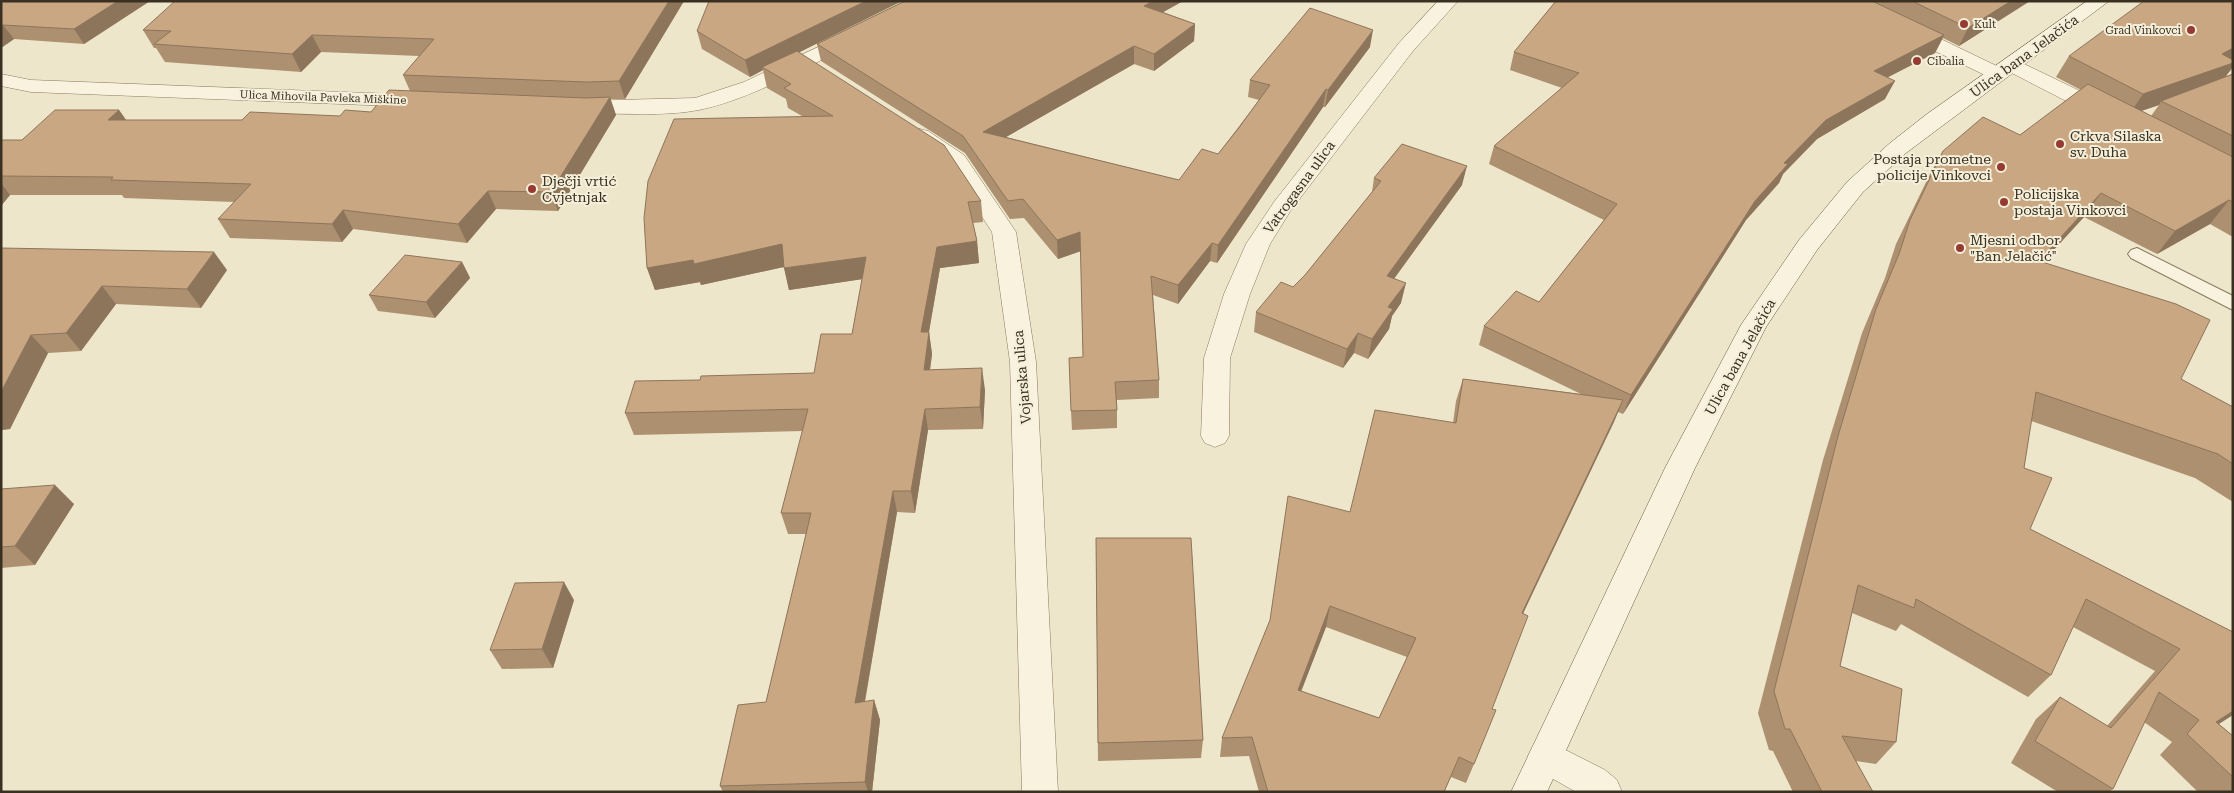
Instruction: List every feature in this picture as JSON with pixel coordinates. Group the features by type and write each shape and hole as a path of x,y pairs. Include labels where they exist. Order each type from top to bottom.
{"street":[{"name":"Vatrogasna ulica","path":"1215,436 1217,358 1237,294 1258,244 1282,207 1406,47 1449,1"},
{"path":"1846,1 2119,119"},
{"name":"Ulica bana Jelačića","path":"1529,792 1680,468 1754,326 1802,253 1856,187 1898,148 1935,118 2100,1"},
{"path":"562,106 647,107 697,104 751,86 871,27"},
{"path":"803,61 827,77"},
{"name":"Ulica Mihovila Pavleka Miškine","path":"1,80 31,86 434,101"},
{"path":"1,101 31,86"},
{"name":"Vojarska ulica","path":"900,124 956,160 1004,232 1023,362 1040,792"},
{"path":"1546,756 1592,782 1604,792"}],"lane":[{"path":"2137,254 2233,304"}],"building":[{"path":"1,1 118,1 74,29 1,26"},
{"path":"175,1 669,1 619,81 586,82 403,75 434,39 312,35 292,54 154,44 171,31 143,30"},
{"path":"709,1 866,1 745,60 697,31"},
{"path":"905,1 1153,1 1144,6 1195,24 1154,54 1134,46 983,132 1179,180 1202,149 1218,154 1238,129 1270,85 1250,80 1310,8 1373,30 1328,90 1326,89 1218,245 1212,243 1178,285 1151,276 1159,380 1115,382 1117,410 1071,411 1069,358 1083,357 1080,232 1057,240 1023,199 1008,201 963,136 817,44"},
{"path":"1556,1 1872,1 1944,35 1874,71 1895,81 1826,120 1784,163 1788,164 1755,201 1631,395 1484,326 1516,291 1539,302 1617,204 1494,146 1579,73 1514,52"},
{"path":"1912,1 2011,1 1968,28"},
{"path":"2144,1 2233,1 2233,48 2222,54 2233,60 2233,63 2143,94 2069,56"},
{"path":"797,51 944,145 981,201 968,202 977,241 937,247 921,332 929,332 924,370 982,368 980,407 925,409 911,491 893,491 855,703 874,700 865,782 720,786 738,705 766,702 811,513 781,513 808,409 625,413 635,381 700,380 701,376 814,373 821,334 852,334 866,257 784,268 782,244 694,264 693,260 647,268 644,218 648,181 674,119 833,116 784,88 791,84 762,67"},
{"path":"2233,74 2233,136 2161,101"},
{"path":"2088,84 2233,157 2233,202 2229,200 2175,231 2101,193 2039,261 2176,304 2210,320 2181,379 2233,407 2233,464 2218,454 2036,392 2024,468 2052,478 2030,529 2233,632 2233,711 2216,722 2233,736 2233,777 2187,734 2199,720 2159,692 2113,789 2035,741 2060,697 2111,728 2180,649 2086,599 2051,675 1916,599 1914,608 1858,585 1840,666 1902,689 1896,742 1842,736 1873,792 1822,792 1790,729 1785,729 1774,691 1838,436 1876,309 1899,254 1910,220 1943,151 1983,117 2020,135"},
{"path":"389,90 586,98 610,97 551,192 488,191 458,224 343,210 332,224 218,219 251,184 111,180 113,177 1,176 1,140 22,140 55,110 119,110 108,120 242,120 250,112 340,116 345,110 371,112"},
{"path":"1402,144 1467,166 1387,276 1406,283 1388,307 1393,309 1372,339 1358,333 1347,349 1256,312 1281,282 1293,287 1305,275 1381,181 1374,178"},
{"path":"1,248 214,252 187,289 102,286 66,333 31,335 1,392"},
{"path":"405,255 462,262 426,302 369,295"},
{"path":"1463,379 1623,400 1522,613 1528,616 1492,709 1496,710 1474,764 1459,757 1444,792 1268,792 1252,737 1222,738 1270,620 1288,496 1350,512 1375,410 1456,423","holes":["1330,606 1416,638 1379,718 1298,690"]},
{"path":"55,485 15,546 1,547 1,489"},
{"path":"1096,538 1191,538 1203,740 1098,743"},
{"path":"564,582 542,649 490,650 515,583"}],"place":[{"name":"Kult","path":"1964,24"},
{"name":"Grad Vinkovci","path":"2191,30"},
{"name":"Cibalia","path":"1917,61"},
{"name":"Crkva Silaska sv. Duha","path":"2060,144"},
{"name":"Postaja prometne policije Vinkovci","path":"2001,167"},
{"name":"Dječji vrtić Cvjetnjak","path":"532,189"},
{"name":"Policijska postaja Vinkovci","path":"2004,202"},
{"name":"Mjesni odbor \"Ban Jelačić\"","path":"1960,248"}]}
